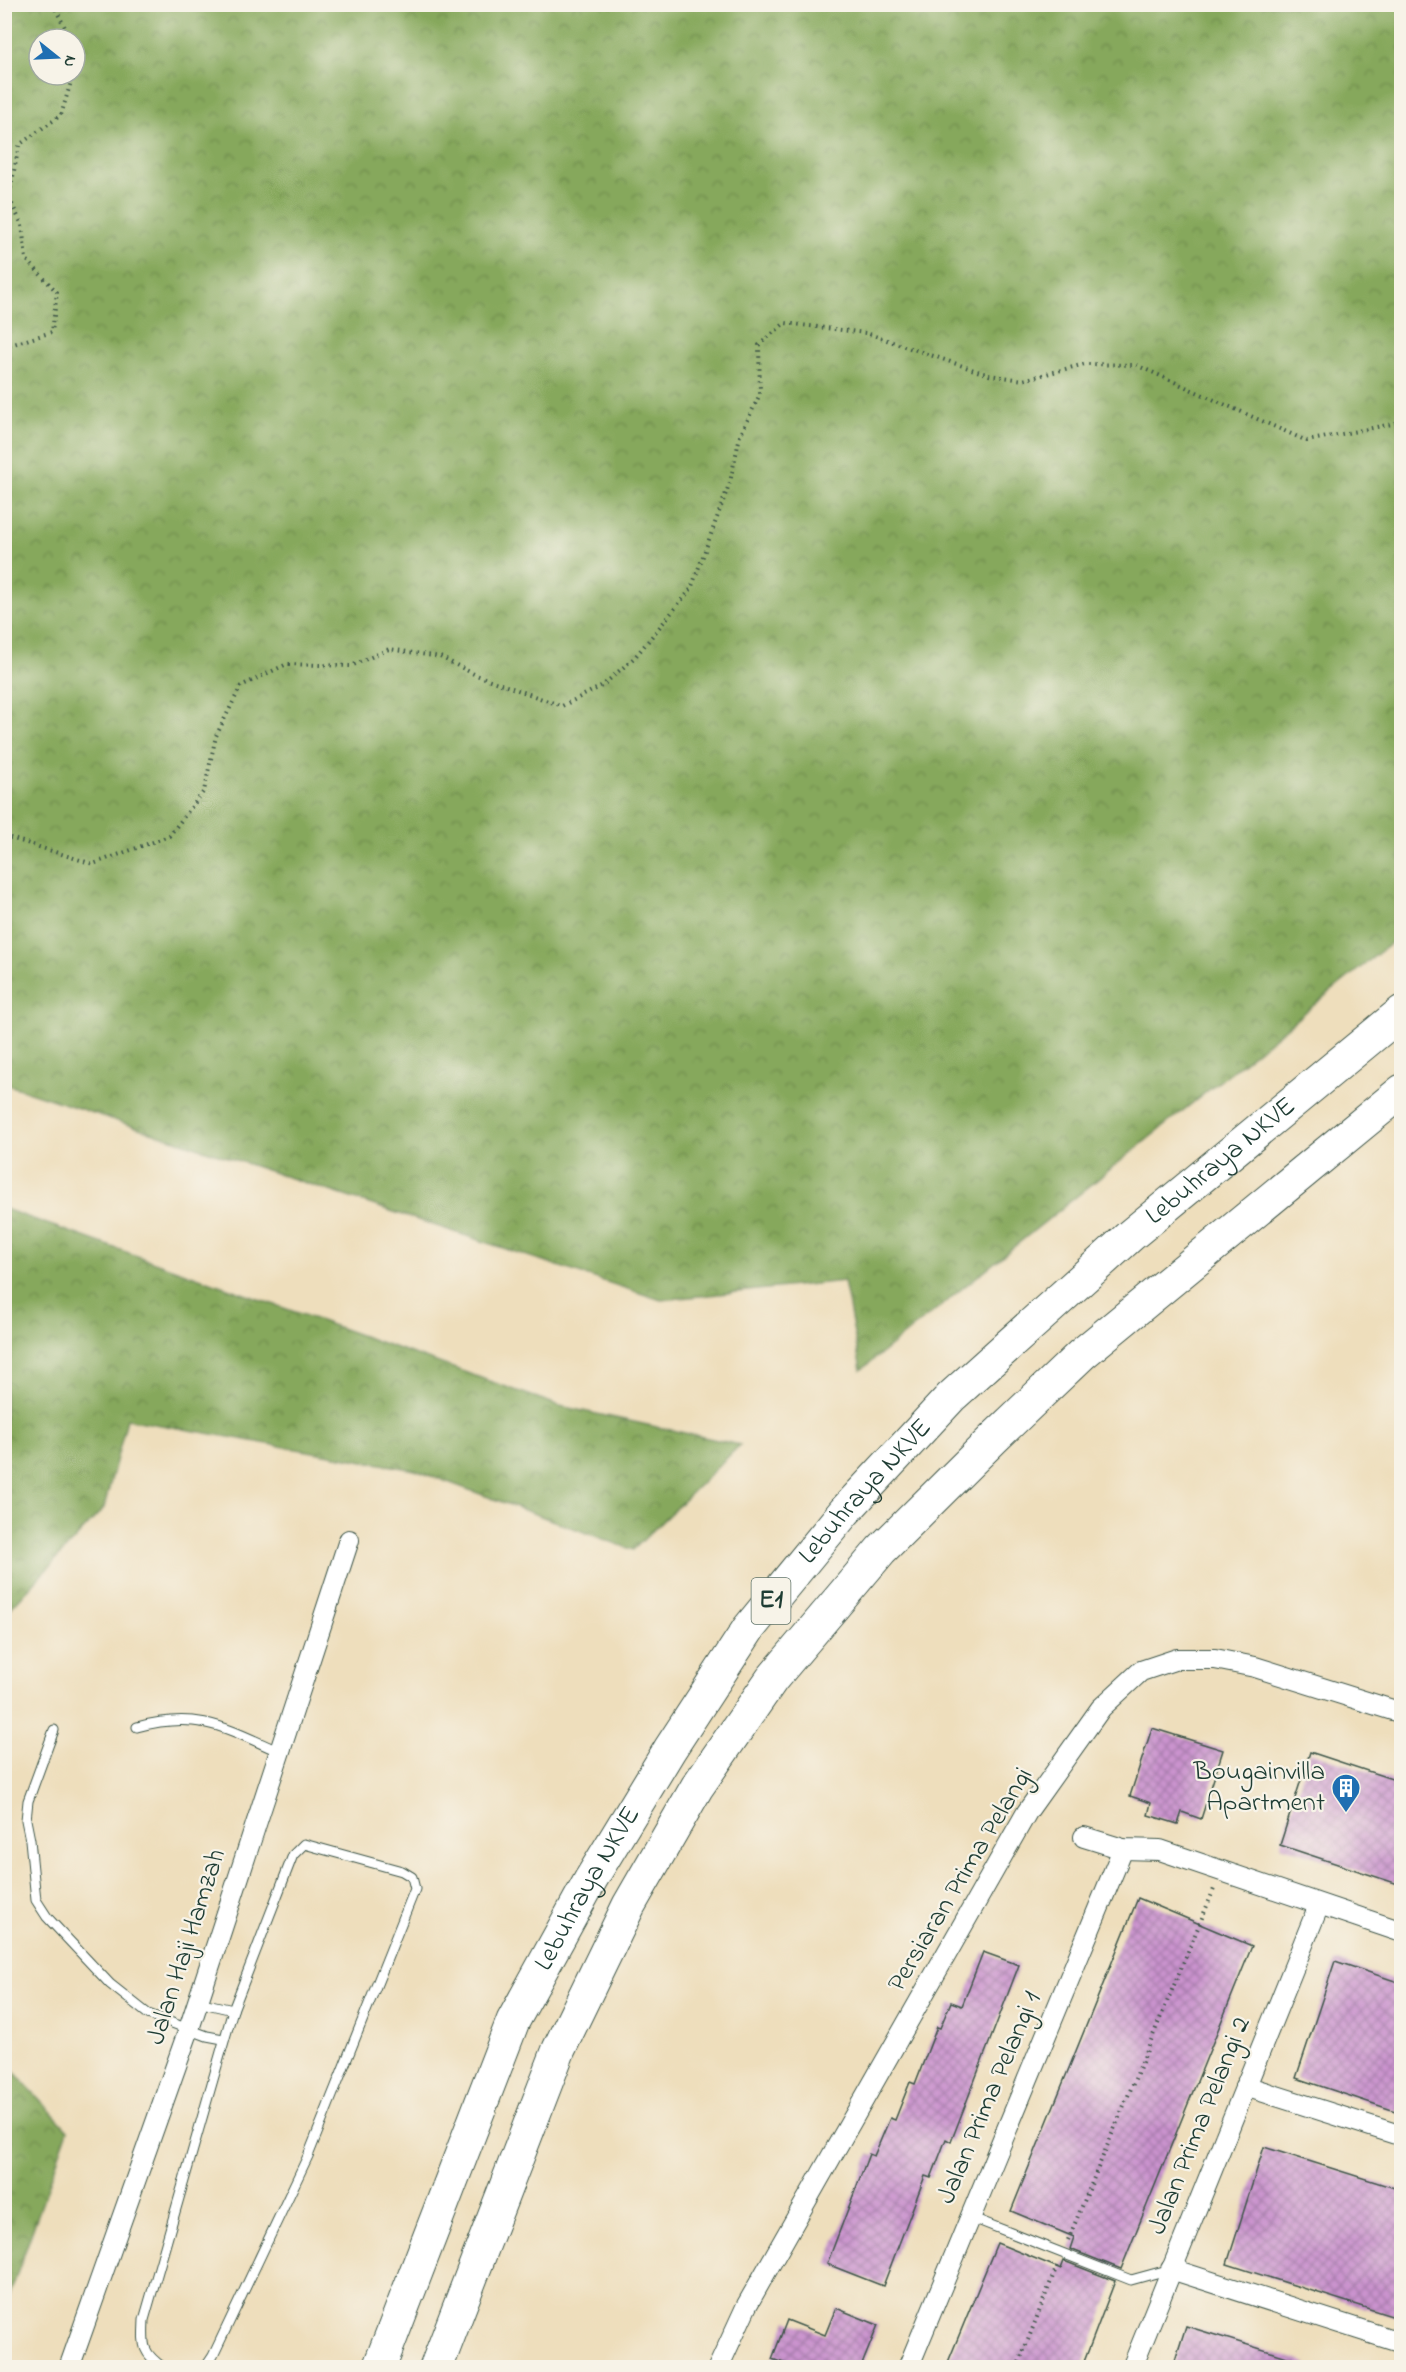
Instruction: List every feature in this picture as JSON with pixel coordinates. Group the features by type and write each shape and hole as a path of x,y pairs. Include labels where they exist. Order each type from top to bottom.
{"highway":[{"name":"Lebuhraya NKVE","path":"379,2367 513,2021 591,1879 670,1749 749,1628 845,1511 951,1396 1131,1235 1401,1012"},
{"name":"Lebuhraya NKVE","path":"436,2367 502,2192 564,2039 629,1905 686,1807 772,1679 881,1550 1074,1362 1401,1091"}],"street":[{"name":"Jalan Haji Hamzah","path":"69,2367 189,2029 349,1540"},
{"name":"Persiaran Prima Pelangi","path":"718,2367 747,2305 1027,1812 1101,1708 1142,1671 1178,1659 1215,1659 1255,1667 1401,1713"},
{"path":"1084,1837 1123,1849 1160,1850 1222,1869 1401,1932"},
{"name":"Jalan Prima Pelangi 1","path":"908,2367 1123,1849"},
{"name":"Jalan Prima Pelangi 2","path":"1132,2367 1319,1905"},
{"path":"1245,2086 1401,2136"},
{"path":"1171,2269 1401,2343"}],"lane":[{"path":"137,1727 160,1721 197,1720 223,1727 280,1752"},
{"path":"54,1730 28,1801 26,1820 36,1900 47,1917 110,1984 148,2014 223,2039"},
{"path":"164,2367 149,2358 143,2346 144,2320 223,2039 293,1855 304,1844 402,1871 412,1877 415,1889 308,2156 213,2356 205,2367"},
{"path":"198,2002 233,2010"},
{"path":"970,2217 1131,2280 1171,2269"}],"path":[{"path":"4,6 18,4"},
{"path":"53,4 65,27"},
{"path":"4,347 52,332 57,292 26,259 22,225 9,198 19,145 61,115 70,87"},
{"path":"4,836 93,864 169,836 204,791 216,736 241,686 287,664 351,666 389,649 399,650 440,657 476,675 562,706 602,686 635,657 691,589 730,482 740,436 760,394 759,345 785,323 866,333 989,375 1023,380 1085,364 1136,365 1307,441 1401,422"},
{"path":"1017,2367 1222,1869"}],"green space":[{"path":"5,4 1401,5 1401,935 861,1370 844,1281 661,1300 5,1084"},
{"path":"5,1209 560,1406 740,1445 633,1550 415,1470 127,1419 104,1508 5,1614"},
{"path":"5,2062 68,2130 5,2308"}],"building":[{"path":"1152,1728 1223,1750 1201,1819 1182,1812 1178,1824 1148,1815 1151,1803 1130,1796"},
{"name":"Bougainvilla Apartment","path":"1310,1752 1401,1782 1401,1885 1280,1845"},
{"path":"1138,1898 1252,1946 1121,2269 1070,2249 1074,2237 1011,2211"},
{"path":"983,1952 1019,1965 951,2142 946,2139 931,2178 925,2176 883,2286 827,2264 869,2154 874,2156 890,2118 895,2120 910,2082 915,2084 937,2027 940,2028 951,2002 962,2006"},
{"path":"1335,1961 1401,1983 1401,2113 1296,2078"},
{"path":"1264,2147 1401,2190 1401,2319 1227,2264"},
{"path":"997,2243 1061,2269 1064,2261 1115,2281 1082,2367 946,2367"},
{"path":"836,2308 878,2325 861,2367 795,2367 772,2359 787,2320 825,2335"},
{"path":"1186,2326 1307,2363 1307,2367 1173,2367"}],"place":[{"name":"Bougainvilla Apartment","path":"1346,1814"}]}
